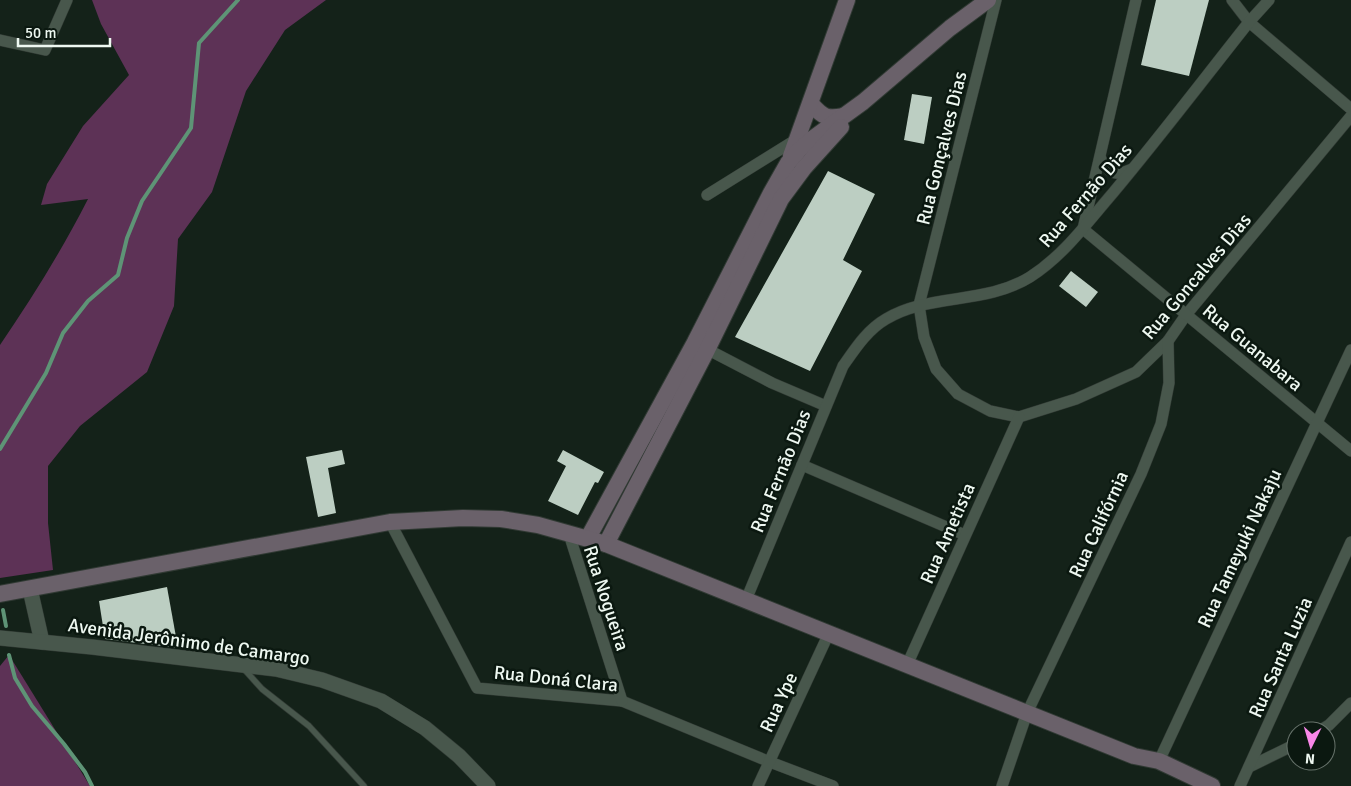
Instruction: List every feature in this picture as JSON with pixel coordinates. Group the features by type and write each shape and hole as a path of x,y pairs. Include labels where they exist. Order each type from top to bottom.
{"main road":[{"path":"588,538 701,346 781,198 805,139 811,119 813,100 847,0"},
{"path":"796,165 863,102 950,28 988,0"},
{"path":"813,100 822,116 832,118 843,116"},
{"path":"805,139 863,102"},
{"path":"606,544 701,346"},
{"path":"0,594 390,522 463,518 501,519 538,525 606,544 1134,756 1159,761 1212,786"}],"street":[{"path":"0,40 45,50 67,0"},
{"name":"Rua Gonçalves Dias","path":"919,305 996,0"},
{"path":"1083,229 1136,0"},
{"path":"1232,0 1249,22 1351,109"},
{"name":"Rua Fernão Dias","path":"746,600 843,366 862,339 886,319 919,305 993,294 1029,278 1057,256 1083,229 1132,170 1249,22 1269,0"},
{"name":"Rua Goncalves Dias","path":"919,305 924,337 936,369 958,394 990,411 1019,416 1076,399 1136,372 1168,341 1186,315 1351,116"},
{"path":"707,195 805,139"},
{"path":"1100,157 1105,168 1113,174 1123,174 1132,170"},
{"name":"Rua Guanabara","path":"1083,229 1351,451"},
{"name":"Rua Califórnia","path":"1002,786 1027,713 1141,474 1161,424 1170,383 1168,341"},
{"path":"701,346 772,383 826,406"},
{"name":"Rua Tameyuki Nakaju","path":"1159,761 1351,350"},
{"name":"Rua Ametista","path":"907,665 1019,416"},
{"path":"802,465 966,535"},
{"name":"Rua Doná Clara","path":"390,522 477,688 622,701 833,786"},
{"name":"Rua Nogueira","path":"569,534 622,701"},
{"name":"Rua Santa Luzia","path":"1240,786 1351,542"},
{"path":"30,589 42,642"},
{"name":"Rua Ype","path":"758,786 829,634"},
{"name":"Avenida Jerônimo de Camargo","path":"0,638 276,669 322,680 381,701 425,728 459,756 488,786"},
{"path":"1333,721 1351,703"},
{"path":"1249,767 1286,749"}],"lane":[{"path":"241,665 262,689 310,726 364,786"}],"shaded area":[{"path":"92,0 326,0 285,30 246,91 212,192 178,239 174,306 147,372 80,426 48,466 48,523 53,570 0,578 0,345 46,274 88,199 41,205 47,184 83,126 129,75 101,24"},
{"path":"9,655 90,786 0,786 0,666"}],"building":[{"path":"1156,0 1209,0 1189,76 1141,65"},
{"path":"912,94 932,97 924,144 904,140"},
{"path":"828,171 875,194 843,260 862,271 810,371 735,337"},
{"path":"1071,271 1098,292 1086,307 1059,286"},
{"path":"342,450 345,464 328,468 336,513 318,517 306,457"},
{"path":"563,450 604,472 598,483 595,482 578,515 548,501 566,466 557,461"},
{"path":"167,587 178,648 105,639 99,601"}],"waterway":[{"path":"0,449 46,373 63,333 88,301 118,275 127,238 142,201 191,128 199,43 238,0"},
{"path":"3,610 6,626"},
{"path":"9,655 15,678 32,706 64,744 85,772 92,786"}]}
